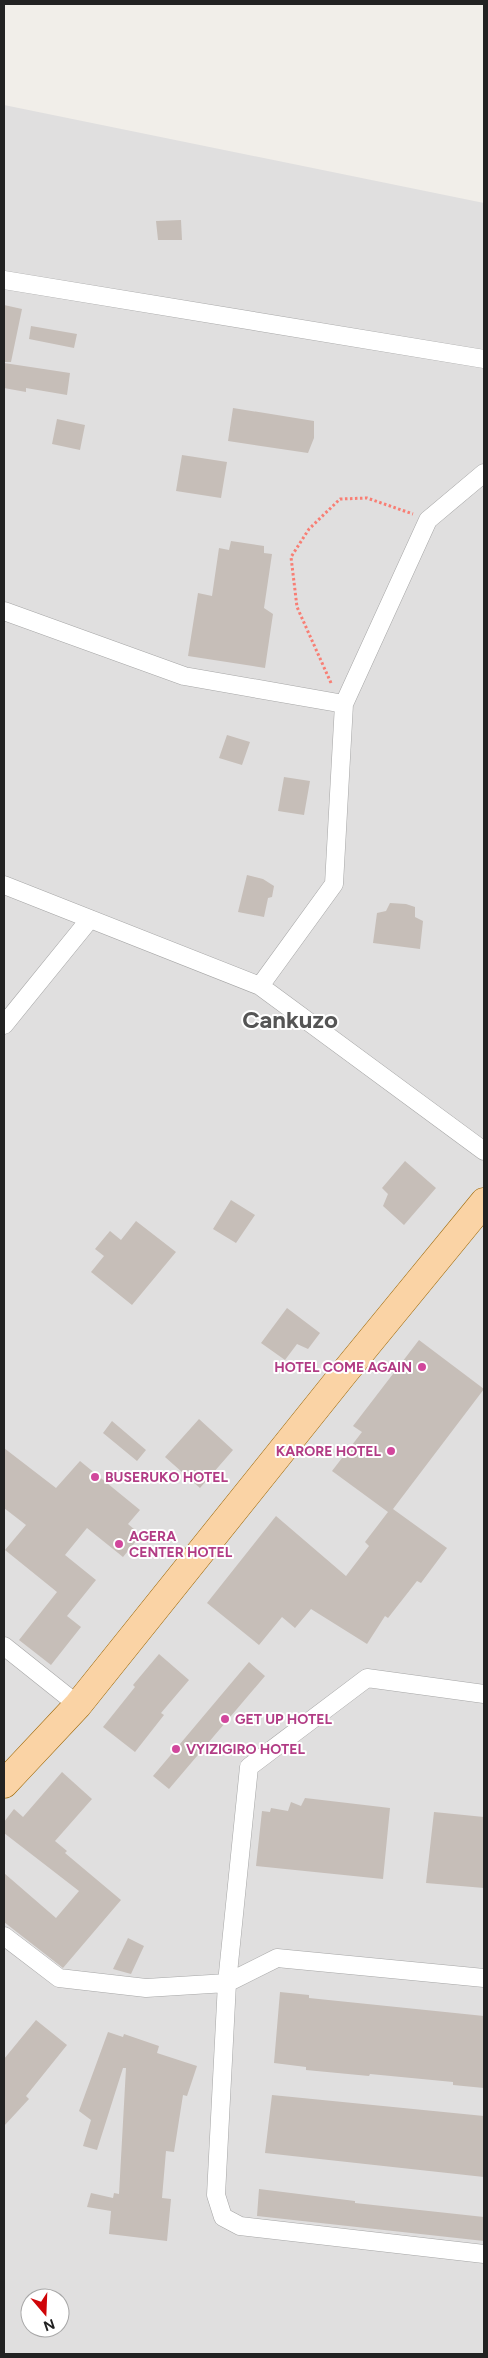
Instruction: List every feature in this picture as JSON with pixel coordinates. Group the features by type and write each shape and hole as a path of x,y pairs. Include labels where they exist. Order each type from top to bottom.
{"main road":[{"path":"4,1784 78,1705 350,1365 484,1202"}],"street":[{"path":"4,280 484,359"},
{"path":"260,986 334,884 344,704 428,520 484,473"},
{"path":"4,611 184,676 344,704"},
{"path":"4,885 260,986 484,1151"},
{"path":"4,1025 90,919"},
{"path":"4,1646 78,1705"},
{"path":"484,1694 367,1678 250,1767 227,1983 216,2196 223,2217 240,2226 484,2254"},
{"path":"4,1936 59,1978 146,1988 227,1983 277,1958 484,1978"}],"path":[{"path":"344,704 324,673 297,607 291,557 309,529 340,499 367,498 428,520"}],"shaded area":[{"path":"4,105 484,203 484,2354 4,2354"}],"building":[{"path":"181,220 182,240 158,240 156,221"},
{"path":"4,305 22,309 11,362 4,362"},
{"path":"31,326 77,334 74,348 29,339"},
{"path":"4,363 70,373 67,395 26,388 26,392 4,388"},
{"path":"233,408 314,421 314,438 308,453 228,441"},
{"path":"57,419 85,425 80,450 52,444"},
{"path":"182,455 227,462 221,498 176,491"},
{"path":"231,541 264,546 264,553 272,554 264,608 273,614 265,668 188,656 198,593 212,596 219,548 229,550"},
{"path":"227,735 250,742 242,765 219,758"},
{"path":"284,777 310,781 304,815 278,811"},
{"path":"247,875 263,879 274,886 272,897 268,898 264,917 238,912"},
{"path":"390,903 406,904 415,907 415,917 423,921 420,949 373,943 377,913 386,911"},
{"path":"405,1161 436,1188 404,1225 383,1206 388,1194 382,1188"},
{"path":"231,1200 255,1215 236,1243 213,1229"},
{"path":"136,1221 176,1252 132,1305 91,1272 104,1256 95,1249 110,1231 121,1240"},
{"path":"287,1308 320,1333 308,1349 297,1344 285,1360 261,1343"},
{"path":"419,1340 484,1389 393,1509 447,1548 421,1583 417,1581 388,1618 385,1616 367,1644 311,1609 295,1628 282,1617 259,1645 207,1603 276,1516 346,1576 369,1546 365,1542 388,1512 332,1471 362,1432 353,1426"},
{"path":"199,1419 233,1450 200,1488 165,1457"},
{"path":"112,1421 146,1450 137,1461 103,1433"},
{"path":"4,1448 56,1488 80,1461 140,1510 128,1524 141,1535 123,1557 87,1528 65,1555 96,1580 67,1616 81,1627 51,1665 19,1640 57,1592 5,1550 26,1525 4,1508"},
{"path":"159,1654 189,1680 161,1713 164,1715 135,1752 103,1727 135,1687 133,1685"},
{"path":"249,1662 265,1676 169,1789 153,1776"},
{"path":"62,1772 92,1799 55,1841 67,1851 65,1853 121,1900 63,1968 4,1922 4,1873 56,1918 79,1891 4,1833 4,1822 14,1809 23,1817"},
{"path":"305,1798 390,1808 383,1879 256,1866 262,1811 270,1812 271,1808 288,1811 291,1802 301,1806"},
{"path":"434,1812 484,1817 484,1888 426,1883"},
{"path":"128,1938 144,1946 131,1974 113,1969"},
{"path":"280,1992 309,1995 309,1998 484,2016 484,2088 453,2085 453,2082 306,2070 306,2067 274,2063"},
{"path":"36,2020 67,2045 26,2096 29,2099 4,2126 4,2059"},
{"path":"108,2032 123,2037 124,2034 159,2046 157,2053 197,2066 187,2096 183,2095 174,2152 166,2151 162,2198 171,2199 167,2241 109,2234 111,2211 87,2207 91,2193 113,2198 114,2193 119,2194 126,2068 123,2068 97,2150 83,2146 91,2120 79,2111"},
{"path":"272,2095 484,2116 484,2177 265,2153"},
{"path":"259,2189 355,2201 355,2203 484,2217 484,2241 257,2216"}],"place":[{"name":"HOTEL COME AGAIN","path":"422,1367"},
{"name":"KARORE HOTEL","path":"391,1451"},
{"name":"BUSERUKO HOTEL","path":"95,1477"},
{"name":"AGERA CENTER HOTEL","path":"119,1544"},
{"name":"GET UP HOTEL","path":"225,1719"},
{"name":"VYIZIGIRO HOTEL","path":"176,1749"}],"district":[{"name":"Cankuzo","path":"290,1020"}]}
